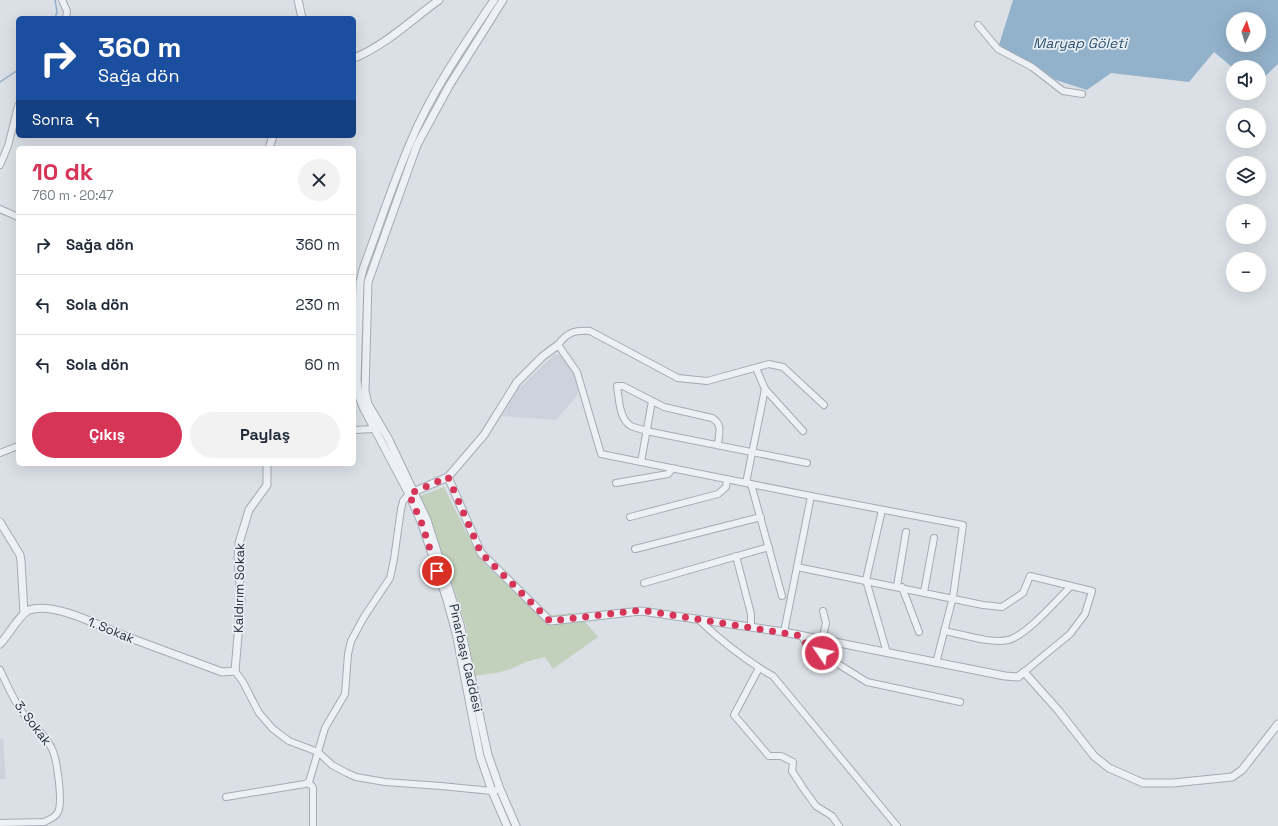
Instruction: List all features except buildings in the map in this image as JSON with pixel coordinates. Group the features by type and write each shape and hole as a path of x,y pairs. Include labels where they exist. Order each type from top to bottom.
{"street":[{"path":"62,0 67,10 67,16"},
{"path":"298,0 302,16"},
{"path":"356,57 368,52 393,35 439,0"},
{"path":"494,0 458,54 429,104 411,140 401,165 360,281 356,368 359,396 378,428 411,493 422,524 447,600 456,633 477,744 492,791 507,826"},
{"path":"378,428 368,404 365,391 368,282 417,145 449,86 503,0"},
{"path":"978,25 998,49 1032,68 1063,91 1082,94"},
{"path":"0,165 8,146 16,114"},
{"path":"0,209 16,216"},
{"path":"308,784 325,728 346,690 348,654 352,641 364,617 390,578 403,501 411,493 448,477 484,436 517,382 543,356 558,345 564,336 579,331 590,331 678,378 692,381 707,382 769,364 783,367 824,405"},
{"path":"558,345 577,372 601,454 963,525 953,597 936,663"},
{"path":"756,368 765,389 803,431"},
{"path":"718,444 720,428 717,421 712,418 664,407 622,386 617,386 621,411 631,426 646,431 718,444 807,463"},
{"path":"765,389 753,451 749,484 769,547 782,596"},
{"path":"641,462 652,401"},
{"path":"356,430 378,428"},
{"path":"0,453 16,447"},
{"name":"Kaldırım Sokak","path":"235,671 241,600 238,557 239,543 249,510 267,485 267,466"},
{"path":"616,483 668,474 673,468"},
{"path":"448,477 481,553 550,621 641,610 784,632 1004,676 1018,676 1070,634 1085,614 1092,591 1030,576 1023,593 1002,607 798,567"},
{"path":"630,517 718,494 726,487 727,479"},
{"name":"Pınarbaşı Caddesi","path":"411,493 427,520 460,624 488,755 500,790 516,826"},
{"path":"784,632 811,496"},
{"path":"882,510 866,580 887,653"},
{"path":"635,549 760,517"},
{"path":"0,522 22,561 24,612 0,644"},
{"path":"906,532 900,587 919,632"},
{"path":"924,592 934,538"},
{"path":"644,583 769,547"},
{"path":"736,556 751,614 751,627"},
{"path":"944,631 983,639 1008,640 1015,638 1029,628 1071,586"},
{"name":"1. Sokak","path":"24,612 35,608 42,608 68,614 222,672 235,671"},
{"path":"822,640 826,623 823,611"},
{"path":"698,619 719,639 759,668 773,676 897,826"},
{"path":"802,636 806,644 867,682 960,702"},
{"path":"759,668 734,714 769,756 781,756 793,762 792,771 803,788 816,806 832,816 839,826"},
{"name":"3. Sokak","path":"0,670 22,711 44,735 52,749 56,763 61,803 57,814 51,820 44,822 0,823"},
{"path":"235,671 243,682 259,713 273,729 289,741 318,752 340,770 356,777 368,780 492,791 500,790"},
{"path":"1024,672 1058,710 1094,756 1109,768 1143,783 1173,783 1232,777 1242,770 1278,724"},
{"path":"226,797 308,784 313,788 313,826"}],"shaded area":[{"path":"559,354 574,371 578,388 577,396 556,420 502,416 519,388 554,355"},
{"path":"3,738 6,779 0,779 0,739"}],"green space":[{"path":"444,487 472,544 484,563 533,610 541,615 547,616 572,613 581,617 598,637 553,669 545,657 526,662 511,669 474,676 466,626 443,555 420,496"}],"water":[{"name":"Maryap Göleti","path":"1013,0 1278,0 1278,64 1266,75 1266,60 1226,60 1226,62 1214,52 1189,82 1111,73 1087,90 1053,79 999,45"}],"waterway":[{"path":"55,0 57,12 56,16"},
{"path":"0,82 16,71"}],"route":[{"path":"437,571 422,524 409,494 448,477 481,553 550,621 641,610 802,636 806,644 822,653"}]}
